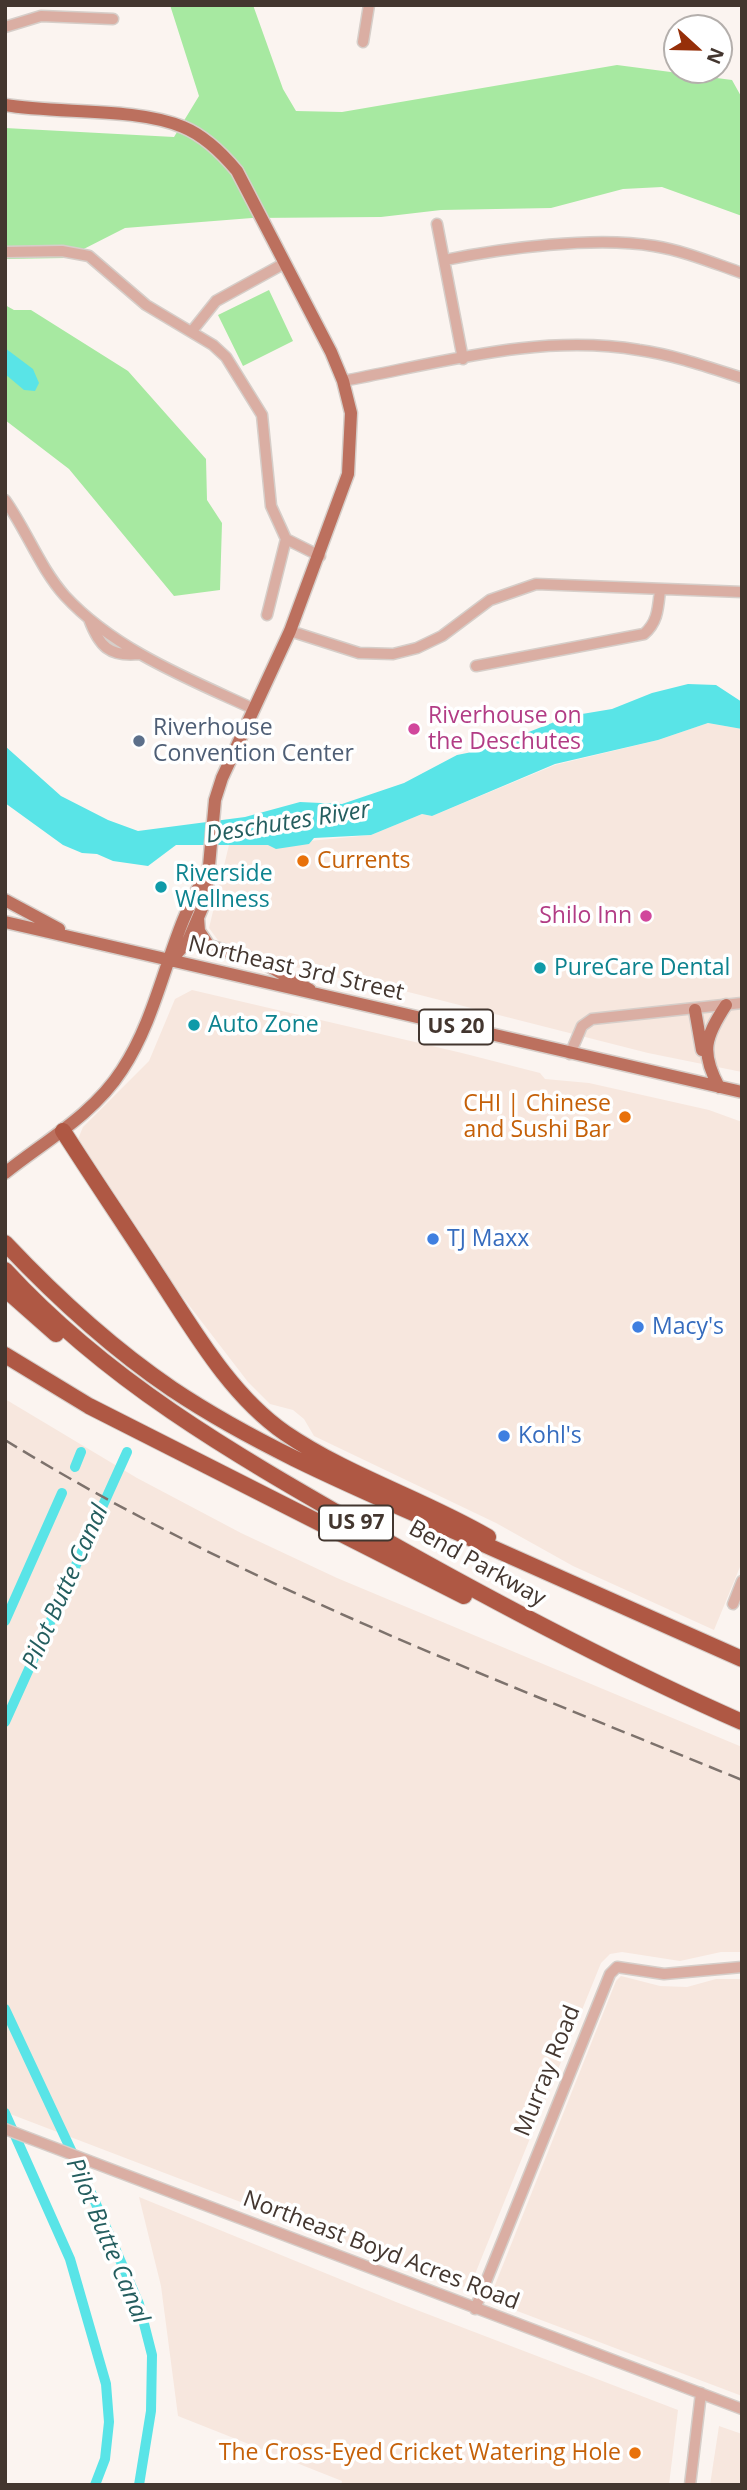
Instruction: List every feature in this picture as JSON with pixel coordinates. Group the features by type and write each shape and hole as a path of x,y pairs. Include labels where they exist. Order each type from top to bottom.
{"highway":[{"path":"63,1131 205,1347 254,1406 284,1432 336,1463 457,1519 564,1580"},
{"name":"Bend Parkway","path":"5,1243 79,1317 134,1362 212,1414 291,1457 742,1658"},
{"name":"Bend Parkway","path":"5,1270 70,1334 126,1380 193,1428 280,1480 581,1647 742,1722"},
{"path":"5,1289 93,1365 126,1380"},
{"path":"5,1355 57,1389 113,1419 482,1605 581,1647"}],"main road":[{"path":"5,105 151,118 183,127 216,148 237,170 285,263 343,381 351,413 348,474 320,556 290,631 232,750 215,800 207,873 209,887 188,941 170,961"},
{"path":"5,1173 91,1107 122,1071 144,1029 192,895 207,873"},
{"path":"5,900 72,936"},
{"path":"198,918 199,931 209,946 262,961 320,995"},
{"name":"Northeast 3rd Street","path":"5,922 742,1092"},
{"path":"708,1066 706,1040 726,1005"},
{"path":"695,1010 703,1056 719,1087"}],"street":[{"path":"363,42 369,5"},
{"path":"5,27 41,11 113,19"},
{"path":"437,224 463,359"},
{"path":"445,260 514,248 623,244 673,250 742,273"},
{"path":"5,252 62,251 89,256 146,305 191,331 226,357 256,401 265,430 271,506 286,539 267,615"},
{"path":"191,331 216,301 285,263"},
{"path":"343,381 551,345 602,346 676,357 742,378"},
{"path":"5,500 57,585 89,619 139,654 254,709"},
{"path":"286,539 320,556"},
{"path":"290,631 350,651 374,655 393,654 417,648 442,636 490,600 520,587 561,583 742,592"},
{"path":"477,666 500,664 541,652 604,644 644,634 653,627 660,590"},
{"path":"570,1054 575,1037 592,1018 695,1010 742,1003"},
{"path":"733,1604 742,1581"},
{"name":"Murray Road","path":"475,2309 610,1974 617,1967 664,1974 742,1967"},
{"name":"Northeast Boyd Acres Road","path":"5,2129 742,2409"},
{"path":"690,2485 701,2393"}],"shaded area":[{"path":"708,723 742,729 742,1072 648,1053 369,982 360,983 308,971 220,943 209,928 229,845 268,845 371,835 422,814 432,816 555,765 658,740"},
{"path":"192,990 462,1053 540,1073 545,1079 589,1083 709,1110 742,1122 742,1562 714,1630 573,1566 496,1523 314,1436 304,1419 293,1410 270,1404 248,1382 165,1274 80,1146 78,1139 83,1127 149,1061 175,999"},
{"path":"5,1399 137,1478 241,1533 337,1578 742,1747 742,1952 721,1952 680,1961 622,1952 610,1954 601,1963 471,2284 463,2287 5,2112"},
{"path":"621,1976 660,1986 687,1987 716,1979 742,1979 742,2396 496,2303 491,2295 616,1981"},
{"path":"139,2197 396,2302 678,2410 669,2485 341,2485 342,2481 178,2416 161,2286"},
{"path":"719,2426 742,2434 742,2485 710,2485"}],"green space":[{"path":"170,5 253,5 283,89 296,111 342,112 617,65 663,71 663,84 733,84 733,82 742,98 742,216 662,187 623,189 551,208 441,210 381,217 252,218 125,228 66,258 5,259 5,128 174,137 199,96"},
{"path":"269,290 293,341 243,366 218,315"},
{"path":"5,305 14,310 31,310 128,371 206,459 207,500 222,523 220,590 174,596 69,469 5,420"}],"water":[{"path":"5,348 33,369 39,383 35,391 24,390 5,374"},
{"name":"Deschutes River","path":"688,684 716,685 742,702 742,729 708,723 658,740 555,764 432,816 422,814 371,835 314,838 309,844 276,849 268,845 176,845 148,866 113,861 63,845 5,803 5,746 61,796 108,820 138,831 245,817 300,802 342,804 404,783 457,755 482,750 570,716 612,709 652,693"}],"waterway":[{"path":"75,1467 81,1452"},
{"name":"Pilot Butte Canal","path":"5,1722 127,1452"},
{"path":"5,1621 62,1493"},
{"name":"Pilot Butte Canal","path":"5,2009 93,2197 139,2304 152,2355 151,2411 139,2485"},
{"path":"5,2113 70,2259 106,2384 109,2422 105,2459 95,2485"}],"railway":[{"path":"5,1440 183,1539 274,1583 460,1665 742,1780"}],"place":[{"name":"Riverhouse on the Deschutes","path":"414,729"},
{"name":"Riverhouse Convention Center","path":"139,741"},
{"name":"Currents","path":"303,861"},
{"name":"Riverside Wellness","path":"161,887"},
{"name":"Shilo Inn","path":"646,916"},
{"name":"PureCare Dental","path":"540,968"},
{"name":"Auto Zone","path":"194,1025"},
{"name":"CHI | Chinese and Sushi Bar","path":"625,1117"},
{"name":"TJ Maxx","path":"433,1239"},
{"name":"Macy's","path":"638,1327"},
{"name":"Kohl's","path":"504,1436"},
{"name":"The Cross-Eyed Cricket Watering Hole","path":"635,2453"}]}
